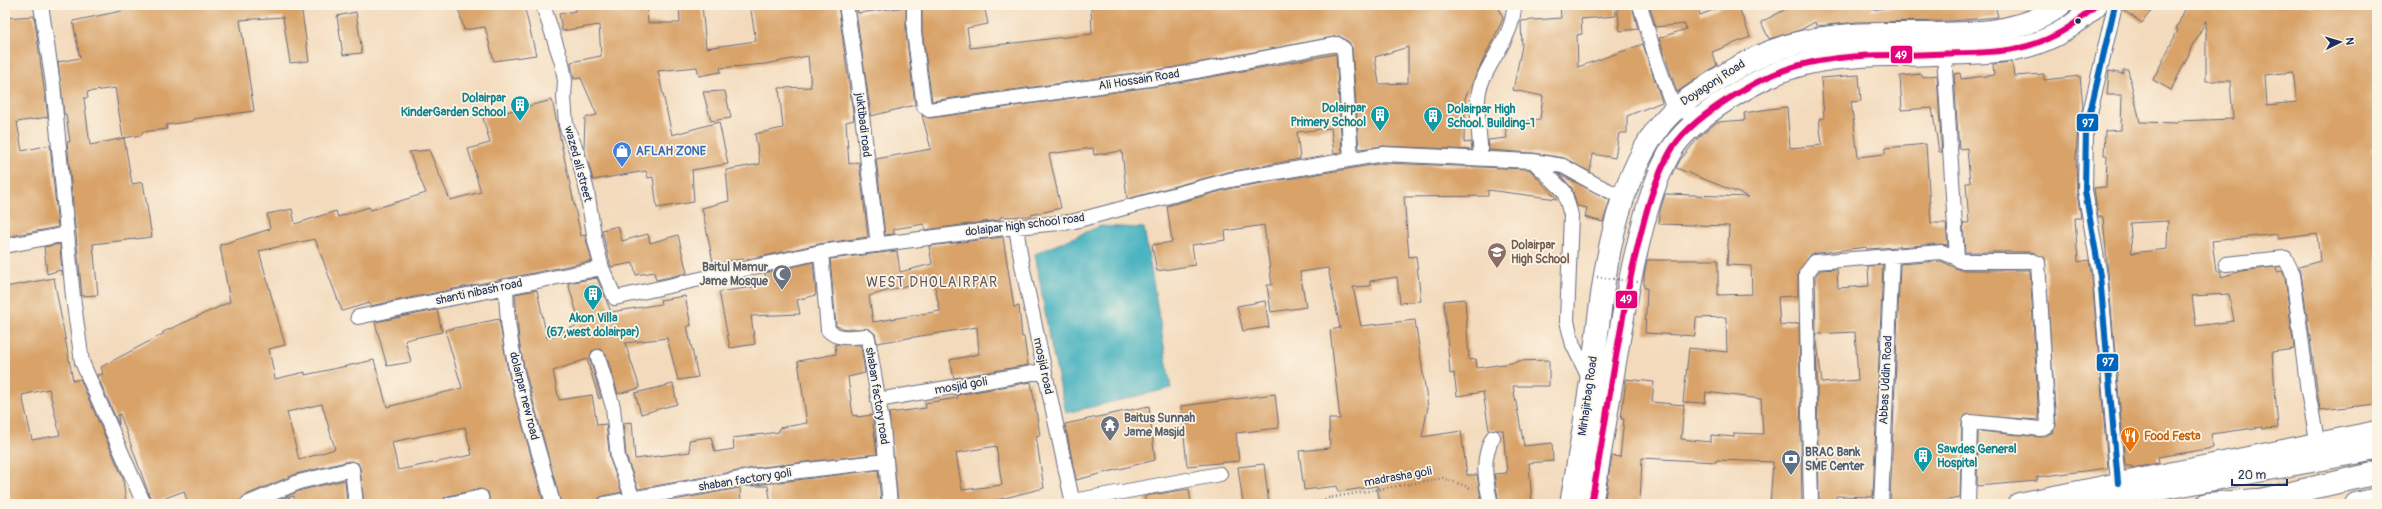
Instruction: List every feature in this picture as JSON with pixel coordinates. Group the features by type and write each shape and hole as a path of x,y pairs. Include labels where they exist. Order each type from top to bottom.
{"main road":[{"name":"Doyagonj Road","path":"1600,283 1624,198 1645,148 1674,109 1741,63 1787,44 1847,34 1982,32 2038,19 2060,5"},
{"path":"1591,504 1601,383 1633,288 1647,206 1669,154 1679,141 1704,117 1759,79 1797,66 1833,58 1989,52 2034,46 2063,33 2096,5"},
{"name":"Mirhajirbag Road","path":"1570,504 1601,383 1600,283"},
{"path":"2018,504 2377,432"},
{"path":"2078,504 2377,449"},
{"path":"2207,504 2250,502 2377,474"},
{"path":"2356,504 2377,499"}],"street":[{"path":"40,5 53,84 67,234 82,362 144,504"},
{"name":"wazed ali street","path":"543,5 562,63 565,81 564,96 566,125 577,152 587,191 602,268 615,298"},
{"name":"juktibadi road","path":"846,5 856,67 878,245"},
{"name":"Ali Hossain Road","path":"914,5 914,32 924,106 929,110 1170,76 1337,44 1344,49 1351,159"},
{"path":"1481,158 1478,99 1480,85 1509,30 1514,17 1514,5"},
{"path":"1640,5 1657,62 1674,109 1704,117"},
{"path":"2115,5 2086,130 2085,191 2100,276 2118,483"},
{"path":"1944,54 1957,258"},
{"name":"dolaipar high school road","path":"615,298 821,252 1016,227 1071,222 1230,180 1351,159 1400,153 1533,160 1563,166 1624,198"},
{"path":"1533,160 1564,191 1571,215 1567,321 1573,344 1601,383"},
{"name":"mosjid road","path":"1016,227 1044,371 1073,503"},
{"path":"5,246 67,234"},
{"name":"shaban factory road","path":"821,252 828,330 832,335 845,337 865,336 868,338 878,400 890,504"},
{"path":"1811,504 1806,274 1815,262 1942,252 1957,258 1960,262 2032,261 2038,263 2048,425 2041,429 1970,422 1968,504"},
{"name":"Abbas Uddin Road","path":"1881,504 1892,256"},
{"path":"2226,264 2285,258 2293,274 2308,392 2318,445"},
{"name":"shanti nibash road","path":"358,317 506,286 602,268"},
{"name":"dolairpar new road","path":"506,286 506,317 525,408 549,485 553,504"},
{"path":"598,357 612,407 618,458 632,499"},
{"name":"mosjid goli","path":"878,400 1044,371"},
{"path":"1490,499 1484,467 1486,450 1493,437"},
{"name":"shaban factory goli","path":"605,504 756,476 886,461"},
{"path":"247,504 299,482 352,469 356,504"},
{"path":"1073,503 1220,474"},
{"path":"450,504 481,497 482,504"}],"path":[{"path":"1600,283 1633,288"},
{"name":"madrasha goli","path":"1309,504 1329,498 1443,478 1490,499"}],"water":[{"path":"1100,226 1144,228 1171,388 1066,413 1049,336 1035,254"}],"building":[{"path":"131,5 301,5 309,61 290,63 283,17 240,20 254,111 193,119 193,121 166,125 167,129 142,132 142,135 123,138 115,88 87,92 88,98 84,98 90,145 124,138 132,184 143,182 152,237 93,244 98,295 82,296 67,142 70,142 66,114 64,114 58,62 80,58 73,21 131,9"},
{"path":"469,5 524,5 536,55 494,61 485,27 464,30 458,7"},
{"path":"575,5 647,5 648,23 680,23 679,5 702,5 706,48 756,41 750,5 838,5 854,120 846,122 849,164 859,162 868,237 819,244 760,257 728,261 714,267 702,208 729,201 726,170 760,164 755,134 783,128 779,88 811,87 808,56 765,64 720,68 721,72 699,76 697,67 658,71 672,135 719,122 728,164 692,170 694,202 657,208 653,177 648,178 646,171 593,180 584,148 585,118 597,115 581,78 574,79 571,62 601,56 599,25 562,31 559,14 575,11"},
{"path":"855,5 857,5 858,13 906,7 906,33 915,105 871,116"},
{"path":"922,5 984,5 988,24 967,28 970,48 1092,34 1091,5 1498,5 1503,19 1465,98 1464,143 1471,142 1472,150 1383,146 1359,149 1352,48 1349,42 1339,36 1170,68 932,101 922,31","holes":["1408,47 1408,83 1379,84 1375,57"]},
{"path":"1560,5 1615,5 1616,16 1581,19 1582,34 1577,35 1578,67 1643,44 1662,102 1627,116 1627,133 1619,133 1615,158 1593,154 1590,172 1564,158 1533,153 1489,150 1488,140 1507,138 1505,125 1540,119 1543,96 1513,90 1522,46 1521,21 1561,18"},
{"path":"1617,5 1632,5 1638,29 1620,31"},
{"path":"1649,5 1697,5 1700,15 1726,5 1738,5 1750,37 1712,52 1717,65 1677,92 1659,38 1686,29 1685,24 1656,27"},
{"path":"1794,5 1795,7 1813,5 1872,5 1872,10 1906,5 1918,5 1918,8 1937,5 1995,5 1998,17 1951,21 1858,22 1816,26 1815,22 1800,30 1769,39 1761,22"},
{"path":"2123,5 2155,5 2142,23 2123,10"},
{"path":"2187,5 2377,5 2377,145 2372,146 2375,178 2377,178 2377,404 2320,410 2299,267 2320,261 2317,234 2278,239 2277,234 2212,241 2216,271 2221,271 2221,277 2241,271 2276,267 2277,272 2282,271 2285,277 2294,349 2272,352 2278,428 2262,429 2262,427 2211,434 2213,448 2158,457 2159,463 2132,468 2132,466 2125,466 2103,217 2098,217 2094,188 2106,187 2107,155 2104,155 2105,131 2121,130 2122,95 2107,95 2109,71 2123,74 2123,70 2128,70 2140,122 2177,123 2177,121 2233,119 2230,81 2206,81 2206,20 2171,90 2153,80 2178,30 2176,29","holes":["2293,72 2297,102 2267,105 2265,75","2168,221 2167,249 2132,253 2130,223","2229,294 2234,321 2196,326 2192,296"]},
{"path":"356,12 362,53 343,55 337,16"},
{"path":"34,16 48,117 17,122 22,151 50,145 58,227 5,237 5,227 8,227 5,212 5,18"},
{"path":"1336,54 1342,152 1334,154 1331,128 1297,132 1300,159 1228,172 1127,199 1122,151 1094,155 1093,148 1049,154 1061,208 1031,216 1000,217 1000,220 925,230 924,224 894,229 894,234 885,235 876,159 931,149 922,115 930,118 1172,84"},
{"path":"2012,62 2014,76 2044,74 2044,80 2080,76 2083,107 2078,128 2076,157 2077,192 2081,218 2075,218 2078,262 2089,260 2092,277 2108,468 2037,477 2037,481 1977,486 1978,431 2041,437 2053,432 2056,425 2045,258 2032,252 1965,252 1963,223 1969,223 1966,183 1970,183 1967,148 1959,149 1954,74 1960,73 1961,79 1994,75 1993,64"},
{"path":"1922,74 1922,77 1937,75 1942,152 1939,152 1932,108 1902,110 1900,76"},
{"path":"1859,75 1861,101 1851,102 1858,157 1885,154 1885,148 1926,144 1931,223 1946,223 1948,245 1941,244 1867,249 1866,247 1811,254 1798,274 1798,296 1778,297 1780,326 1799,323 1802,504 1770,504 1773,462 1717,460 1716,462 1642,458 1640,504 1604,504 1612,456 1620,457 1624,419 1621,419 1626,379 1654,382 1652,402 1684,405 1681,439 1711,442 1711,435 1734,437 1734,433 1763,434 1761,399 1706,392 1705,403 1683,402 1689,348 1727,352 1726,317 1696,318 1695,336 1645,333 1647,288 1644,288 1644,276 1647,260 1718,260 1718,295 1752,294 1751,266 1727,265 1729,226 1659,224 1660,211 1665,194 1749,197 1676,168 1680,160 1700,136 1717,122 1745,120 1744,113 1787,107 1790,148 1822,145 1819,119 1824,118 1821,78"},
{"path":"725,91 731,118 711,121 703,92"},
{"path":"552,100 581,236 585,235 592,261 370,306 369,303 342,311 315,239 259,251 285,345 269,349 275,379 305,372 305,375 374,360 387,407 462,388 445,330 499,319 508,371 543,500 523,504 490,504 488,492 480,489 448,496 444,498 442,504 364,504 360,468 358,463 350,461 296,474 244,496 239,504 188,504 184,491 152,503 120,414 118,415 119,425 97,375 103,374 101,367 163,334 163,332 230,302 220,245 270,229 267,214 292,209 295,224 336,211 338,217 369,207 371,210 426,193 409,152 429,150 450,200 481,192 468,149 490,143 483,118","holes":["322,404 335,449 299,460 287,412","465,427 472,455 398,470 392,442"]},
{"path":"1384,163 1529,169 1557,199 1488,190 1488,196 1404,197 1409,257 1416,256 1421,301 1400,303 1397,277 1370,281 1370,286 1353,287 1361,326 1415,320 1428,407 1422,437 1461,431 1467,475 1477,475 1482,504 1380,504 1377,486 1338,492 1337,486 1304,490 1299,451 1330,448 1329,419 1340,419 1330,330 1340,328 1328,268 1300,272 1306,307 1271,312 1267,285 1272,285 1264,225 1225,231 1226,240 1192,245 1195,265 1157,271 1152,245 1172,242 1167,206 1232,188"},
{"path":"1559,174 1610,200 1603,222 1585,217 1587,208 1577,206 1572,188"},
{"path":"618,226 622,241 648,234 650,243 678,235 687,273 656,280 654,272 636,275 633,263 611,267 602,230"},
{"path":"1003,237 1014,307 1019,306 1022,337 1024,337 1028,365 954,378 950,360 979,354 977,327 877,343 875,334 869,329 846,329 836,326 830,259 897,251 900,272 932,264 929,246","holes":["933,278 940,311 873,322 869,296"]},
{"path":"60,244 62,275 60,270 47,274 44,247"},
{"path":"1941,261 1960,270 2030,270 2039,420 1966,415 1962,422 1960,498 1924,504 1890,504 1900,264"},
{"path":"813,262 816,295 797,300 800,314 751,316 755,344 730,348 719,292 767,285 765,273"},
{"path":"1883,265 1873,497 1836,496 1836,503 1819,502 1816,334 1815,277 1820,270 1837,269 1838,288 1869,286 1868,266","holes":["1855,332 1858,380 1822,383 1816,334"]},
{"path":"54,278 73,381 80,379 123,478 126,504 5,504 5,287","holes":["49,389 60,435 32,440 22,395"]},
{"path":"597,278 611,312 661,304 660,300 685,296 691,326 687,326 698,377 678,380 667,338 625,343 640,388 618,394 606,355 600,349 592,351 590,359 601,398 599,399 587,359 553,371 559,400 592,395 597,425 606,424 610,459 622,492 603,496 599,498 597,504 561,504 524,367 519,340 515,294 537,290 547,338 580,324 568,283"},
{"path":"1465,299 1469,360 1476,359 1477,368 1518,361 1549,360 1549,386 1513,386 1524,446 1552,443 1553,461 1529,463 1532,504 1499,504 1494,474 1507,473 1503,430 1489,430 1483,392 1457,396 1454,373 1450,374 1444,301"},
{"path":"1265,301 1269,327 1243,331 1237,306"},
{"path":"437,310 442,332 405,340 411,362 387,366 375,322"},
{"path":"835,344 861,345 865,373 848,377 853,416 857,415 857,417 872,415 877,454 754,468 638,489 626,456 623,423 632,422 635,459 690,452 689,440 711,437 715,452 734,449 733,438 779,432 779,428 807,423 798,361 836,354"},
{"path":"1031,382 1040,435 1036,436 1044,488 981,504 898,504 889,413 926,408 925,403 958,398 957,395","holes":["996,446 1002,485 962,490 956,453"]},
{"path":"673,384 677,404 641,414 635,393"},
{"path":"1275,394 1279,428 1236,433 1239,461 1187,466 1181,406"},
{"name":"Baitus Sunnah Jame Masjid","path":"1149,406 1155,460 1076,480 1065,424"},
{"path":"1264,464 1269,504 1243,504 1238,467"},
{"path":"878,470 881,501 853,504 771,504 768,486 747,486"},
{"path":"345,480 347,504 295,504 294,496 271,503 302,490"},
{"path":"740,488 741,504 652,504"},
{"path":"1189,489 1191,504 1145,504 1145,496"}],"transit line":[{"name":"49","path":"1591,504 1621,325 1643,223 1662,167 1678,140 1708,113 1744,89 1781,71 1814,62 1848,57 1980,53 2021,48 2040,42 2059,33 2077,21 2096,5"},
{"name":"97","path":"2115,5 2086,130 2085,191 2100,276 2118,483"}],"place":[{"name":"Dolairpar KinderGarden School","path":"520,122"},
{"name":"Dolairpar Primery School","path":"1380,132"},
{"name":"Dolairpar High School. Building-1","path":"1433,133"},
{"name":"AFLAH ZONE","path":"622,168"},
{"name":"Dolairpar High School","path":"1497,269"},
{"name":"Baitul Mamur Jame Mosque","path":"782,291"},
{"name":"Akon Villa (67,west dolairpar)","path":"593,311"},
{"name":"Baitus Sunnah Jame Masjid","path":"1110,442"},
{"name":"Food Festa","path":"2130,453"},
{"name":"Sawdes General Hospital","path":"1923,473"},
{"name":"BRAC Bank SME Center","path":"1791,476"}],"district":[{"name":"WEST DHOLAIRPAR","path":"932,282"}]}
